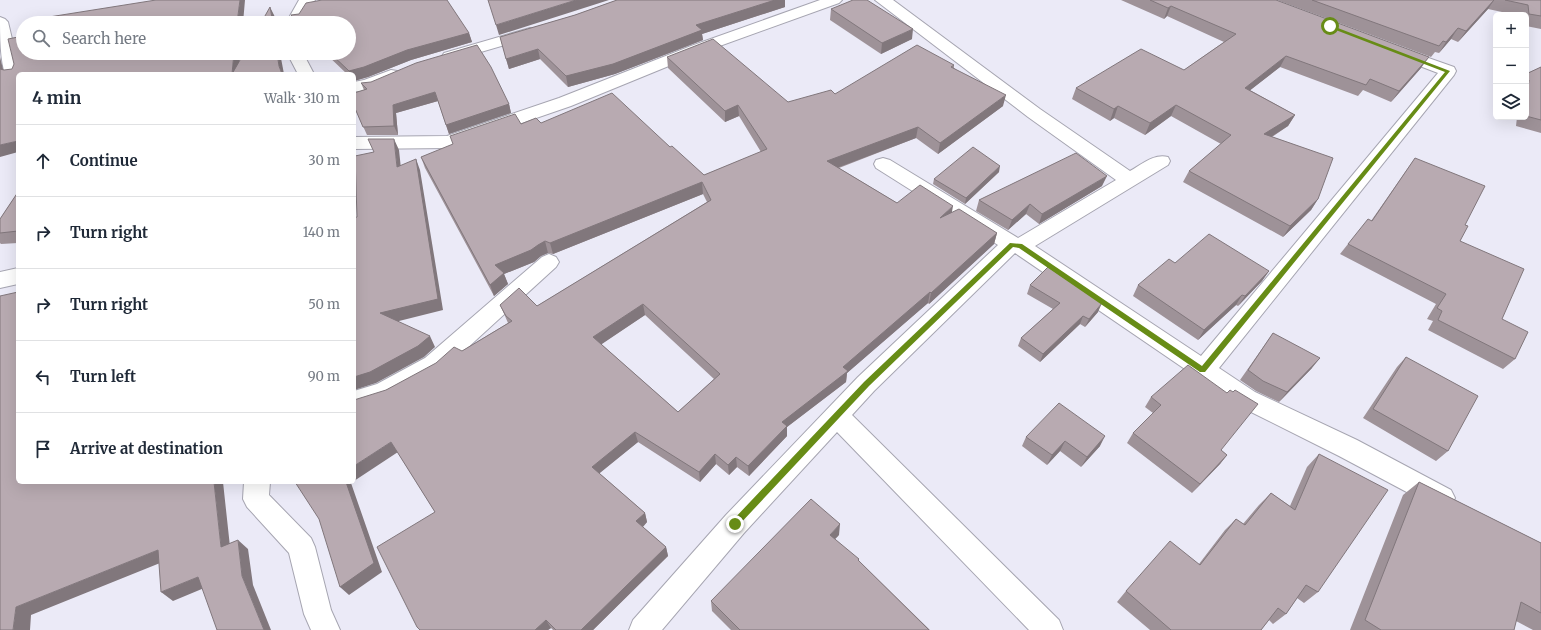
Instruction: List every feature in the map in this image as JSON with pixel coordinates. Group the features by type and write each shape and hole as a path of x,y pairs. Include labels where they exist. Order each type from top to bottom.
{"street":[{"path":"298,16 307,0"},
{"path":"356,143 449,142 565,102 697,49 834,0"},
{"path":"883,0 1034,113 1129,180"},
{"path":"0,22 12,73"},
{"path":"436,60 541,30"},
{"path":"1203,370 1448,71 1381,46"},
{"path":"298,60 305,72"},
{"path":"356,87 368,85 407,69"},
{"path":"643,630 735,524 866,384 1016,245 1161,161"},
{"path":"884,164 1016,245 1247,399 1348,448 1458,506"},
{"path":"356,400 384,392 433,365 549,262"},
{"path":"0,280 16,276"},
{"path":"837,416 1049,630"},
{"path":"257,484 256,499 301,548 318,614 326,630"}],"building":[{"path":"156,0 240,0 238,16 55,16"},
{"path":"322,0 447,0 469,33 407,50 364,67 349,71 337,60 356,60 356,16 291,15 299,14 306,3"},
{"path":"488,0 576,0 496,25"},
{"path":"617,0 775,0 696,25 702,30 613,64 566,76 538,49 506,59 500,37 575,15"},
{"path":"853,0 867,0 913,29 882,43 831,9"},
{"path":"1150,0 1276,0 1429,57 1399,91 1370,79 1366,85 1286,56 1245,88 1295,115 1264,134 1333,158 1318,199 1290,226 1189,171 1231,135 1176,105 1150,123 1118,106 1114,109 1076,88 1141,49 1184,70 1236,34 1171,6 1168,8"},
{"path":"1312,0 1494,0 1466,31 1458,28 1446,42 1443,41 1439,46"},
{"path":"1505,0 1541,0 1541,16 1529,14 1528,5"},
{"path":"270,7 272,16 265,16"},
{"path":"16,37 16,60 233,60 232,72 16,72 16,141 0,145 0,69 12,69 14,64 8,39"},
{"path":"713,39 788,102 831,90 835,94 917,45 954,65 951,67 1006,95 940,143 918,127 827,161 897,203 920,185 953,206 940,218 959,209 997,233 931,293 930,292 843,367 848,371 782,422 787,426 748,466 736,457 728,465 715,454 699,472 635,432 592,467 645,513 636,521 666,547 581,630 556,630 546,620 535,630 420,630 417,627 377,547 435,512 391,442 356,465 356,399 386,390 436,363 454,347 462,351 512,321 506,316 500,305 519,288 537,306 711,200 702,182 550,243 545,241 531,250 495,265 504,273 490,285 421,157 453,144 450,136 515,114 521,124 536,118 541,123 612,93 670,147 672,146 704,175 767,149 738,105 725,111 667,57","holes":["643,304 720,374 678,412 593,337"]},
{"path":"477,45 491,67 509,104 446,125 435,92 393,105 394,126 363,127 356,111 356,92 367,89 361,83 371,82 416,63"},
{"path":"240,60 278,60 281,72 233,72"},
{"path":"1541,67 1541,120 1529,117 1529,73"},
{"path":"368,139 394,139 397,167 416,159 438,299 380,313 430,336 418,346 370,372 356,376 356,156 374,152"},
{"path":"973,147 1000,166 966,198 934,179"},
{"path":"1076,153 1107,176 1042,214 1030,204 1012,220 979,200"},
{"path":"1415,158 1485,186 1465,225 1468,226 1460,241 1524,269 1502,319 1528,332 1515,359 1438,320 1442,311 1437,308 1446,294 1348,244 1368,219 1372,221"},
{"path":"16,195 16,231 0,233 0,219"},
{"path":"1209,234 1269,271 1245,296 1242,295 1204,330 1138,285 1169,259 1175,263"},
{"path":"1048,267 1102,303 1089,319 1083,316 1043,354 1021,338 1060,303 1030,285"},
{"path":"16,292 16,484 214,484 221,547 238,540 242,576 264,630 217,630 198,577 161,592 158,550 16,607 13,630 0,630 0,296"},
{"path":"1273,333 1320,358 1287,392 1263,381 1248,370"},
{"path":"1406,357 1478,396 1448,451 1373,409"},
{"path":"1188,365 1227,393 1230,390 1233,392 1235,390 1258,404 1221,450 1227,455 1200,484 1133,433 1161,405 1151,397"},
{"path":"1059,403 1105,436 1087,457 1065,441 1052,455 1026,437"},
{"path":"1319,454 1388,490 1318,592 1306,585 1286,614 1278,608 1261,630 1171,630 1126,591 1170,541 1200,565 1236,519 1245,525 1271,493 1295,510"},
{"path":"1419,482 1541,543 1541,613 1521,602 1514,630 1381,630 1365,620"},
{"path":"296,484 347,484 374,563 340,587 319,519"},
{"path":"811,499 840,524 830,535 859,559 858,560 929,630 740,630 711,601"}],"route":[{"path":"735,524 866,384 1012,244 1020,246 1203,370 1448,71 1330,26"}]}
